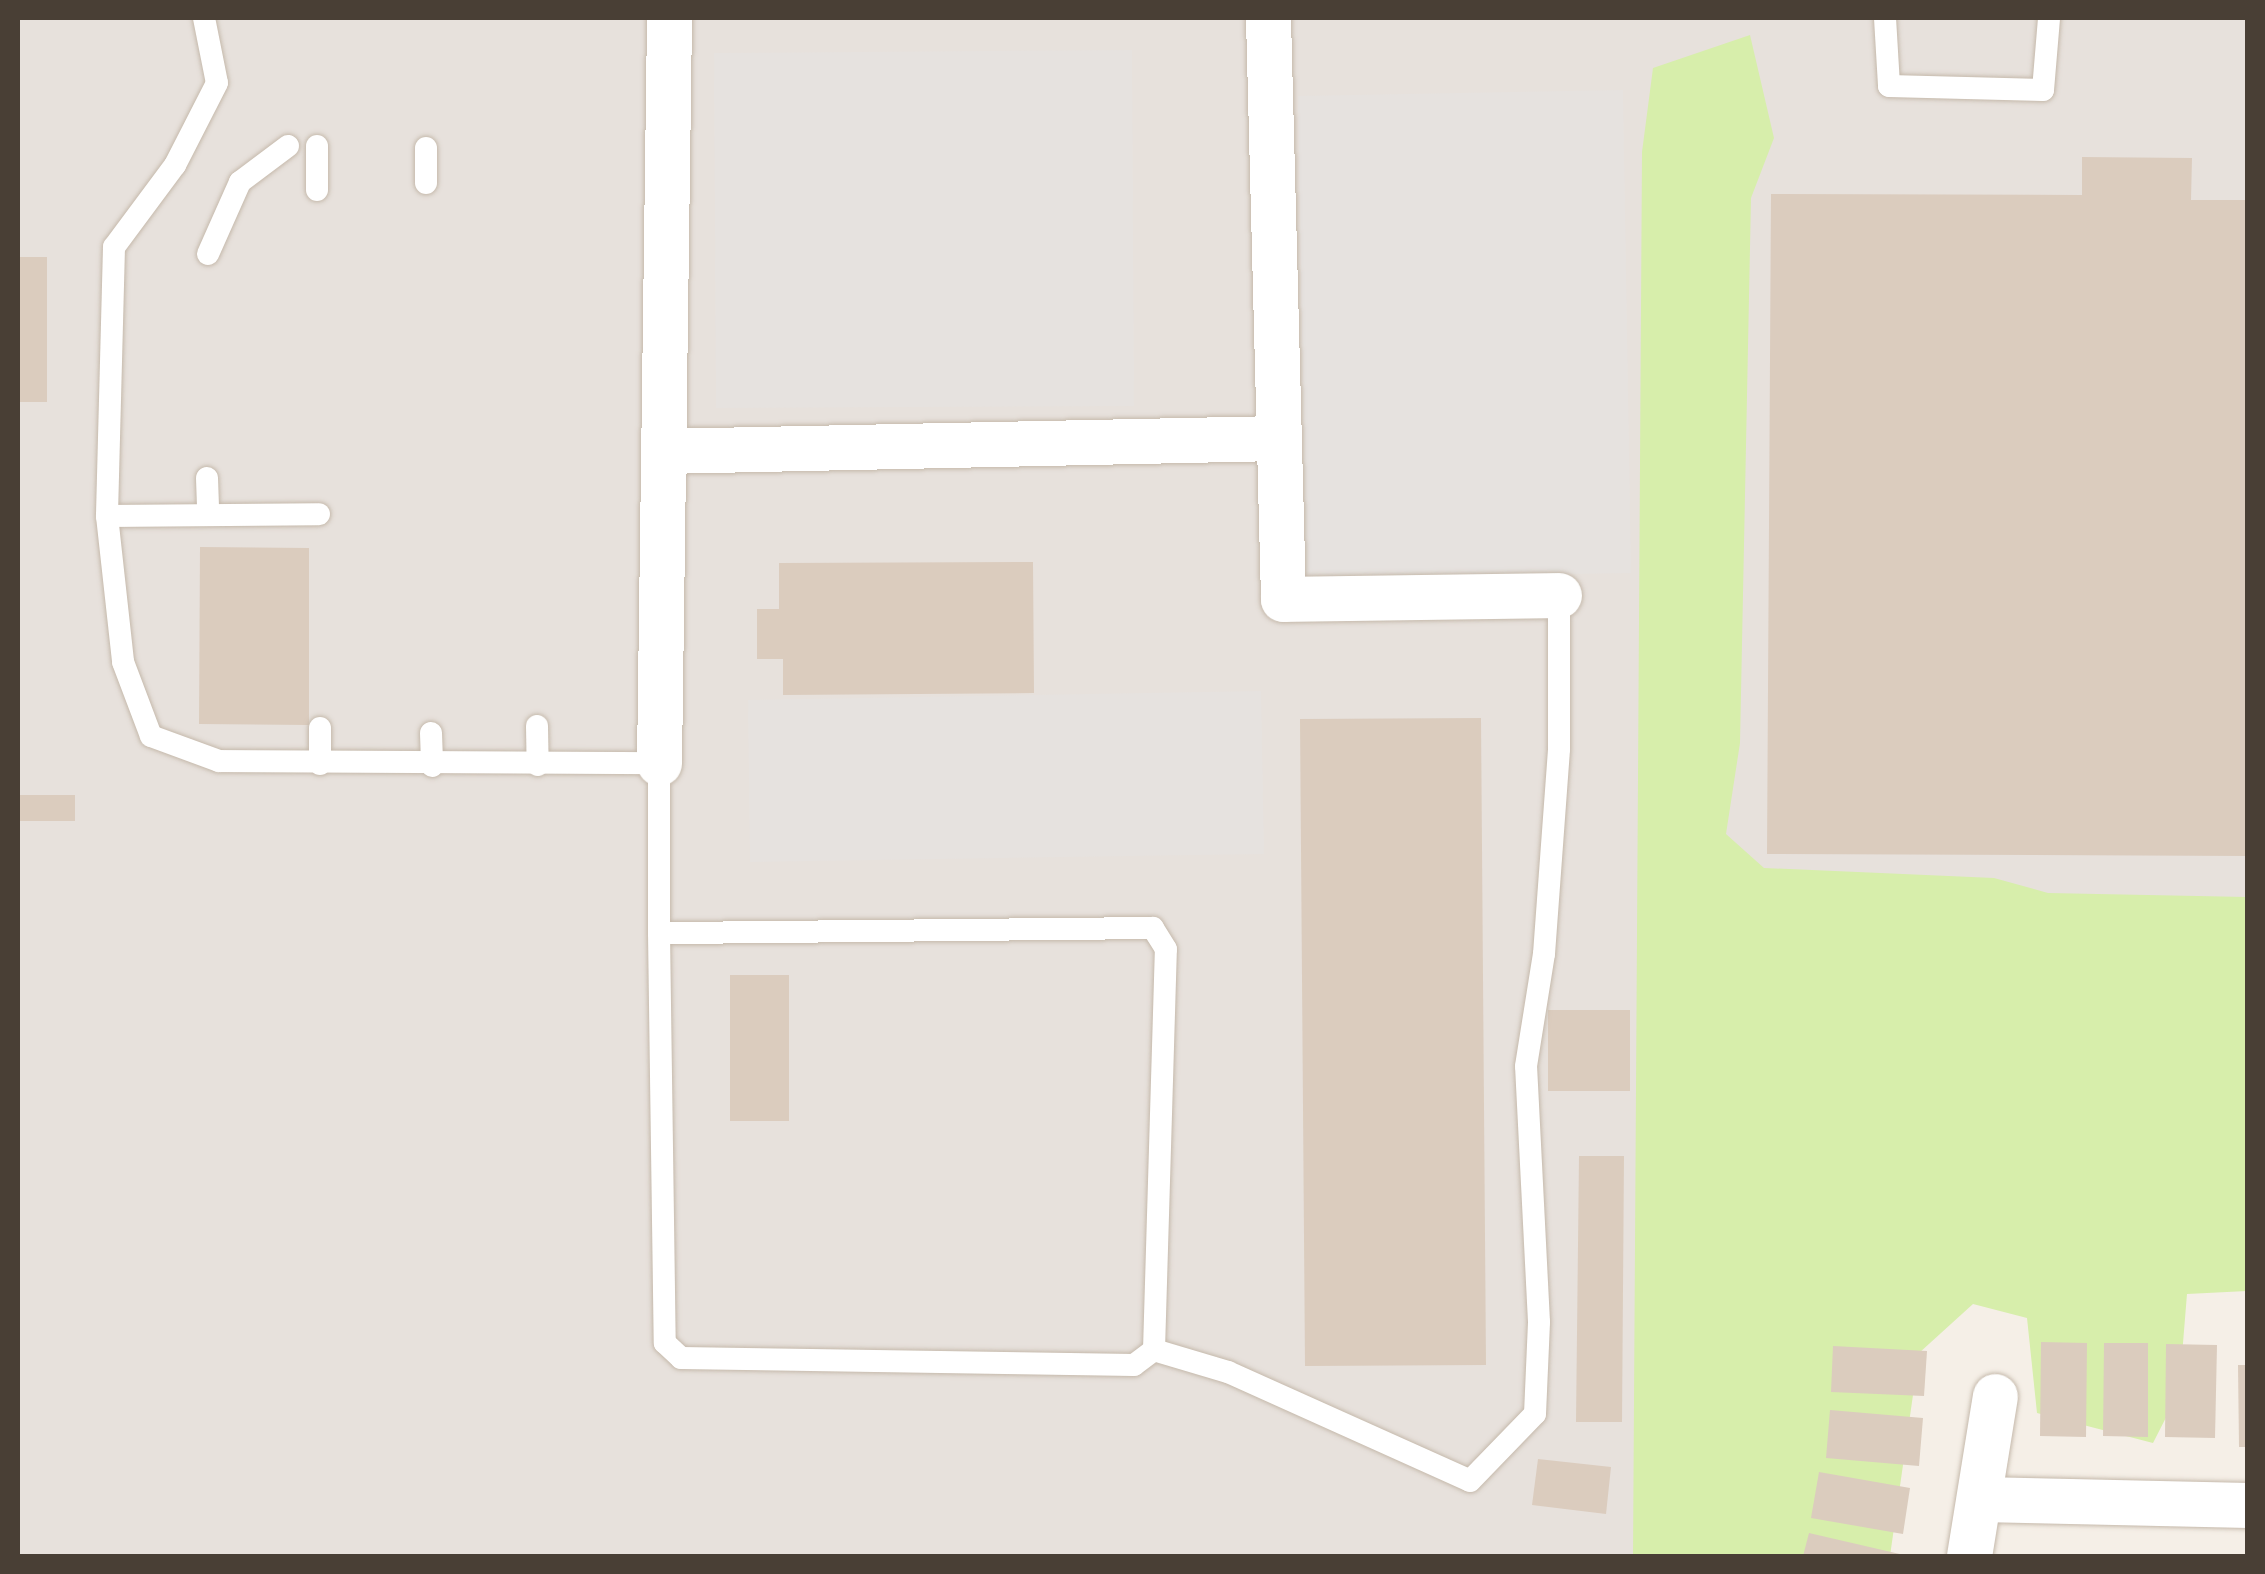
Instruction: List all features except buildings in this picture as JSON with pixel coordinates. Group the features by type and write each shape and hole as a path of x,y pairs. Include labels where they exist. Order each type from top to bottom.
{"street":[{"path":"659,763 669,18"},
{"path":"1268,18 1283,599 1558,596"},
{"path":"663,451 1278,438"},
{"path":"1969,1556 1995,1396"},
{"path":"1981,1498 2234,1504"}],"lane":[{"path":"204,18 217,83 175,165 114,247 107,516 122,662 151,736 218,761 432,766 659,763 665,1342 681,1358 1134,1365 1154,1350"},
{"path":"1886,18 1888,86 2042,90 2049,18"},
{"path":"208,254 240,182 288,146"},
{"path":"316,146 316,190"},
{"path":"426,148 426,184"},
{"path":"207,478 208,515"},
{"path":"107,516 319,514"},
{"path":"1154,1350 1228,1372 1470,1481 1535,1414 1538,1322 1526,1066 1544,954 1559,749 1558,596"},
{"path":"537,726 538,765"},
{"path":"320,728 320,764"},
{"path":"431,732 432,766"},
{"path":"660,933 1153,928 1166,949 1154,1350"}],"shaded area":[{"path":"18,18 2247,18 2247,923 1721,1556 18,1556"},
{"path":"1132,50 1134,406 716,408 714,53"},
{"path":"1623,90 1631,573 1306,578 1298,96"},
{"path":"1261,691 1264,854 750,862 748,700"}],"green space":[{"path":"1750,35 1774,138 1751,198 1740,743 1726,834 1764,868 1994,878 2048,893 2247,897 2247,1291 2187,1294 2179,1392 2153,1443 2037,1413 2027,1318 1973,1304 1919,1353 1890,1556 1633,1556 1642,152 1653,68"}]}
